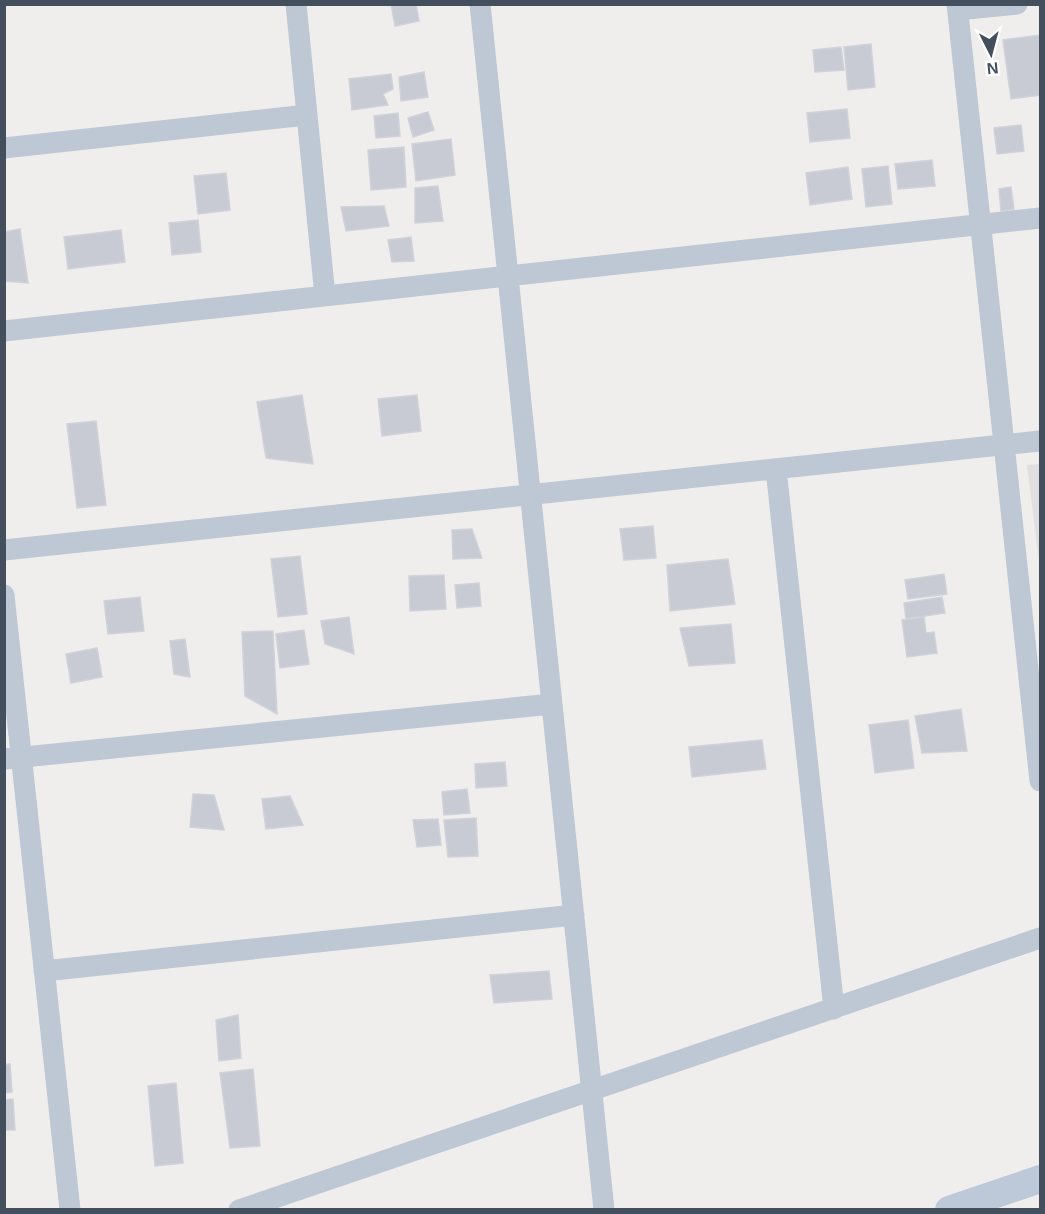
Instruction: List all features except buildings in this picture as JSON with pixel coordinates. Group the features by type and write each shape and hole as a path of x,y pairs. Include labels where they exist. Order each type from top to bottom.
{"street":[{"path":"296,4 325,296"},
{"path":"480,4 604,1209"},
{"path":"1017,4 957,7 1041,781"},
{"path":"4,148 307,115"},
{"path":"4,331 1041,218"},
{"path":"4,550 1041,441"},
{"path":"776,469 834,1009"},
{"path":"4,595 13,758 44,971 70,1209"},
{"path":"13,758 552,704"},
{"path":"44,971 574,915"},
{"path":"239,1209 1041,938"},
{"path":"949,1209 1041,1179"}],"shaded area":[{"path":"1040,464 1040,570 1027,465"}]}
